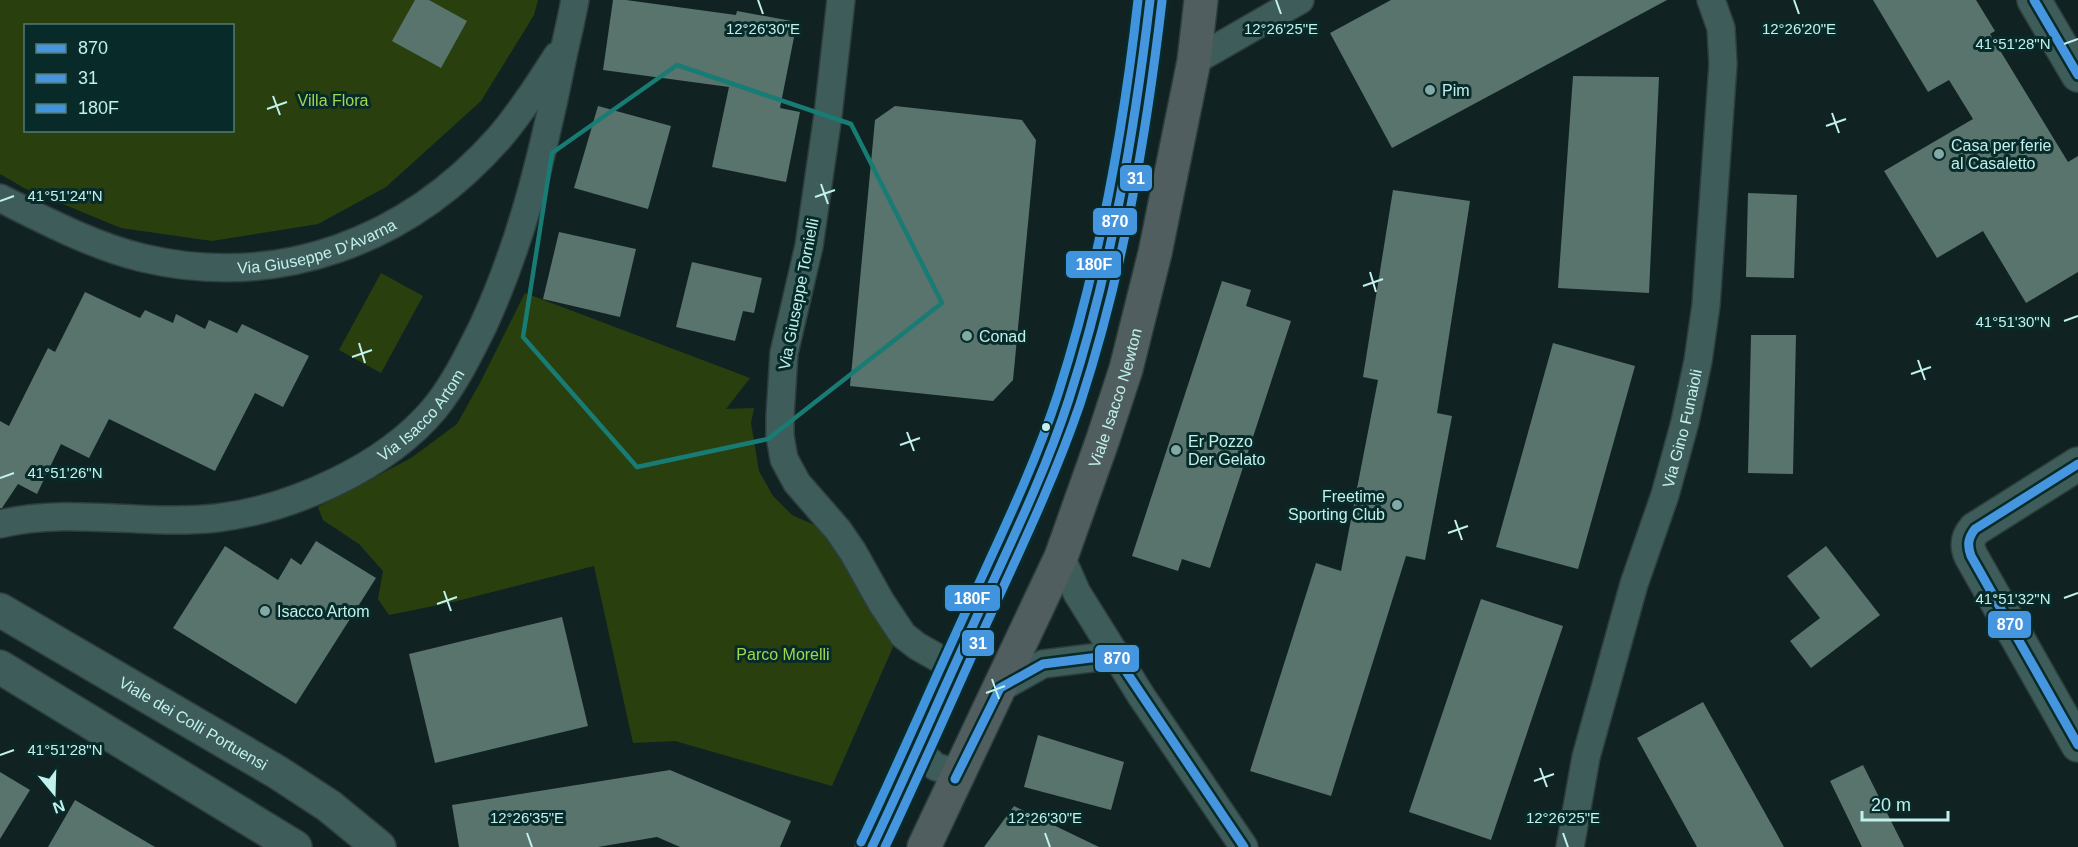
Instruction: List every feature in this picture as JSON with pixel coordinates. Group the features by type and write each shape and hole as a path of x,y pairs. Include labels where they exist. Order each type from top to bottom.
{"main road":[{"path":"872,847 1024,516 1050,454 1103,283 1132,142 1150,0"},
{"name":"Viale Isacco Newton","path":"924,847 1061,557 1125,369 1155,253 1194,61 1201,0"}],"street":[{"name":"Via Isacco Artom","path":"0,524 68,517 193,519 240,514 297,498 340,479 370,462 408,434 435,407 465,363 511,260 542,156 575,0"},
{"name":"Via Giuseppe Tornielli","path":"841,0 828,115 809,246 784,353 780,436 784,459 797,483 838,530 903,634 917,646 954,667"},
{"path":"1194,61 1300,0"},
{"name":"Via Gino Funaioli","path":"1570,847 1586,758 1634,584 1665,495 1685,422 1698,361 1707,304 1722,64 1721,28 1711,0"},
{"path":"2034,0 2078,75"},
{"name":"Via Giuseppe D'Avarna","path":"0,198 90,240 160,262 227,268 277,264 315,257 344,247 399,221 453,182 508,127 566,42"},
{"path":"2078,464 1975,529 1967,542 1971,556 2078,745"},
{"path":"1061,557 1077,593 1115,655 1244,847"},
{"name":"Viale dei Colli Portuensi","path":"0,610 277,772 329,806 379,847"},
{"path":"1000,688 1043,664 1115,655"},
{"path":"0,667 295,847"},
{"path":"917,750 936,767 958,773"}],"highlighted area":[{"path":"677,65 851,124 942,303 768,439 637,467 523,337 552,153"}],"green space":[{"name":"Villa Flora","path":"0,0 538,0 534,15 481,101 386,187 318,224 212,241 121,228 24,188 0,174"},
{"path":"381,273 423,296 381,373 339,350"},
{"name":"Parco Morelli","path":"525,293 750,378 726,409 754,408 751,423 759,471 773,496 792,515 828,531 893,647 832,786 675,741 633,743 594,566 453,602 389,615 378,599 383,571 359,544 323,520 318,507 411,458 457,424"}],"building":[{"path":"415,0 429,0 467,21 441,68 392,41"},
{"path":"613,0 736,15 737,11 797,22 780,108 800,112 786,182 712,167 729,87 603,70"},
{"name":"Pim","path":"1391,0 1667,0 1392,148 1330,33"},
{"path":"1873,0 1976,0 1995,31 1990,34 2068,162 2078,156 2078,272 2026,303 1983,231 1937,258 1884,171 1973,119 1949,80 1928,92"},
{"path":"1573,76 1659,77 1649,293 1558,288"},
{"path":"598,106 671,126 648,209 574,188"},
{"path":"895,106 1022,120 1036,140 1013,380 993,401 850,386 875,120"},
{"path":"1393,190 1470,201 1437,413 1452,416 1425,560 1406,556 1331,796 1250,771 1316,563 1341,571 1378,380 1363,377"},
{"path":"1748,193 1797,195 1794,278 1746,277"},
{"path":"559,232 636,249 620,317 543,299"},
{"path":"692,262 762,278 754,313 743,311 735,341 676,327"},
{"path":"1222,281 1251,290 1246,306 1291,321 1210,568 1182,559 1178,571 1132,556"},
{"path":"85,292 140,318 145,310 173,323 176,314 205,329 209,320 237,333 242,324 309,356 283,407 255,393 215,471 109,419 89,458 61,444 37,494 18,484 0,508 0,421 9,426 48,348 55,352"},
{"path":"1751,335 1796,335 1793,474 1748,473"},
{"path":"1553,343 1635,366 1578,569 1496,547"},
{"path":"316,541 376,578 296,704 173,628 225,546 278,580 291,558 301,565"},
{"path":"1826,546 1880,615 1811,668 1790,641 1820,618 1787,576"},
{"path":"1481,599 1563,626 1491,840 1409,812"},
{"path":"562,617 588,726 435,763 409,654"},
{"path":"1703,702 1784,847 1697,847 1637,738"},
{"path":"1038,735 1124,762 1111,810 1024,787"},
{"path":"1863,765 1904,847 1862,847 1830,781"},
{"path":"670,770 791,821 780,847 680,847 657,837 598,847 459,847 452,805"},
{"path":"0,772 30,790 0,839"},
{"path":"75,800 155,847 48,847"},
{"path":"1014,806 1099,847 984,847"}],"transit line":[{"name":"180F","path":"861,842 1016,502 1058,394 1086,297 1108,199 1125,100 1138,0"},
{"name":"870","path":"872,847 1027,507 1069,399 1109,251 1128,151 1150,0"},
{"name":"870","path":"2034,0 2078,75"},
{"name":"31","path":"885,847 1038,511 1080,404 1121,255 1140,154 1162,1"},
{"name":"870","path":"2078,464 1975,529 1969,545 1971,556 2078,745"},
{"name":"870","path":"955,779 1000,688 1043,664 1115,655 1244,847"}],"place":[{"name":"Pim","path":"1430,90"},
{"name":"Casa per ferie al Casaletto","path":"1939,154"},
{"name":"Conad","path":"967,336"},
{"name":"Er Pozzo Der Gelato","path":"1176,450"},
{"name":"Freetime Sporting Club","path":"1397,505"},
{"name":"Isacco Artom","path":"265,611"}]}
